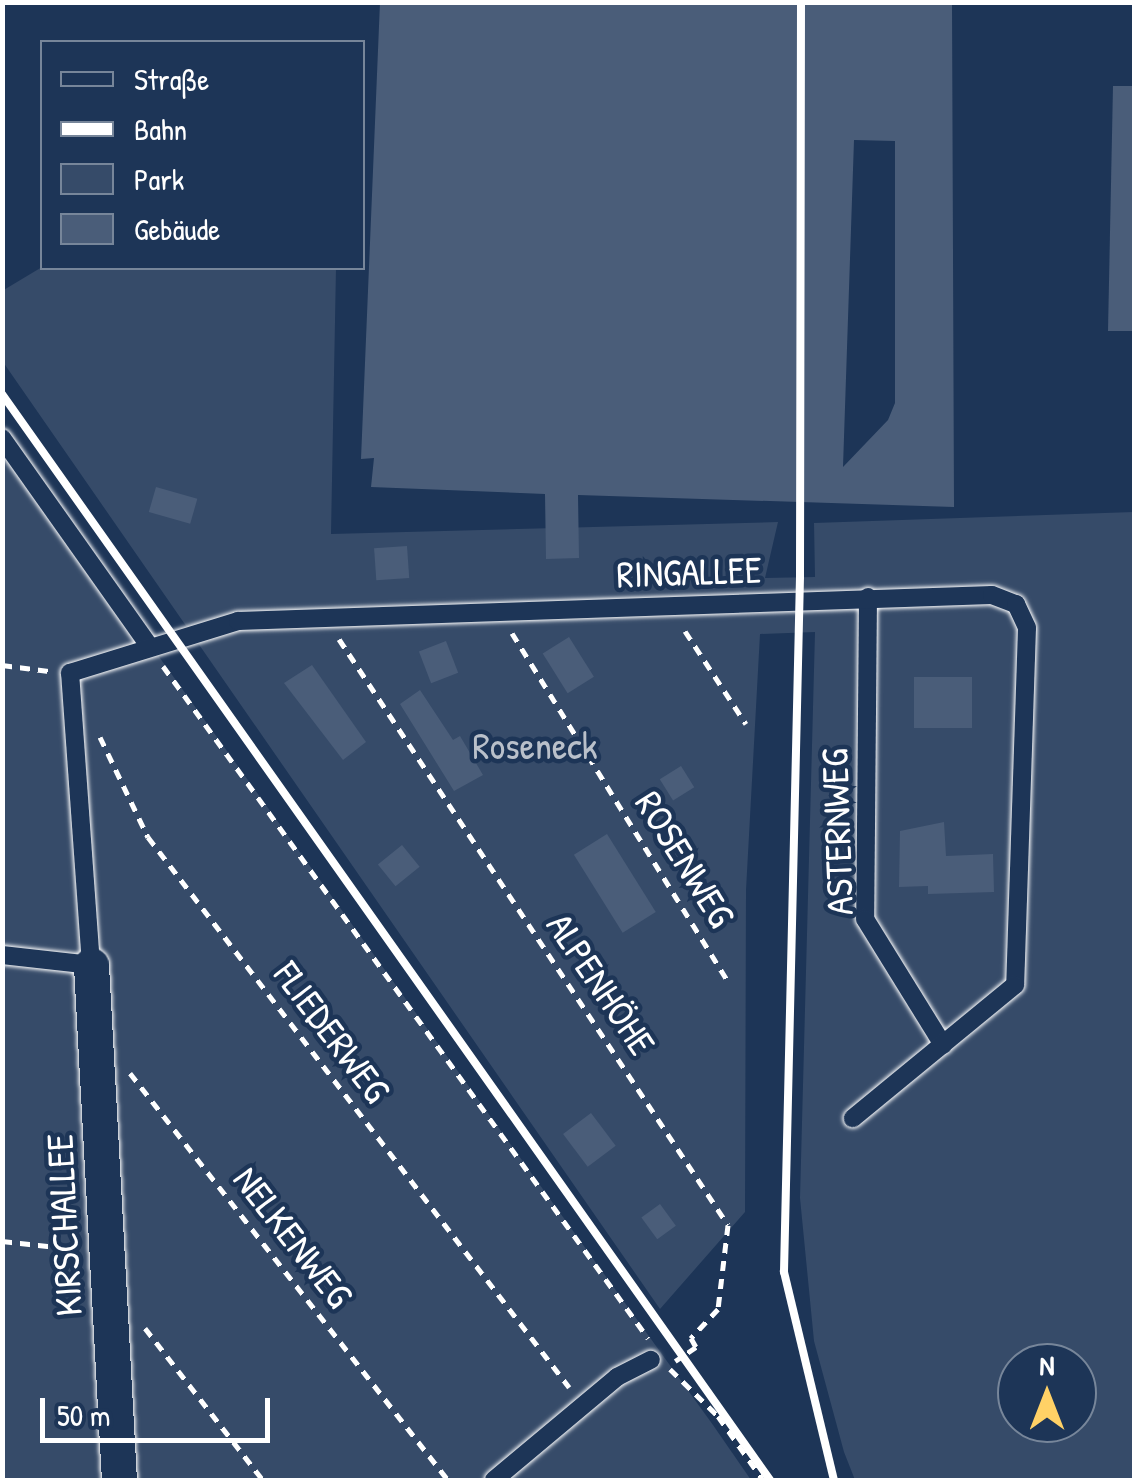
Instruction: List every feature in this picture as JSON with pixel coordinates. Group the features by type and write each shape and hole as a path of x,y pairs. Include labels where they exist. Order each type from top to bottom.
{"street":[{"name":"KIRSCHALLEE","path":"91,964 119,1480"}],"lane":[{"path":"2,438 150,647"},
{"name":"RINGALLEE","path":"70,673 238,621 868,597 992,595 1016,604 1028,628 1015,984 853,1118"},
{"name":"ASTERNWEG","path":"868,597 864,920 942,1044"},
{"path":"2,955 91,964 70,673"},
{"path":"494,1480 584,1405 660,1362"}],"path":[{"path":"670,607 746,724"},
{"name":"ROSENWEG","path":"498,610 730,984"},
{"name":"ALPENHÖHE","path":"324,616 728,1225 718,1309 691,1338 696,1346 660,1362"},
{"path":"150,647 660,1362 718,1416 763,1480"},
{"path":"2,665 70,673"},
{"name":"FLIEDERWEG","path":"93,722 148,837 584,1405"},
{"name":"NELKENWEG","path":"95,1027 448,1480"},
{"path":"2,1241 109,1267 263,1480"}],"green space":[{"name":"Roseneck","path":"40,268 336,270 331,534 778,522 765,578 815,577 814,523 1134,512 1134,1480 855,1480 844,1452 814,1341 800,1198 815,632 760,634 746,890 745,1212 660,1309 3,362 2,291"},
{"path":"2,439 713,1425 751,1480 3,1480"}],"building":[{"path":"380,2 952,2 954,507 578,495 579,558 546,559 545,494 371,487 374,458 361,459","holes":["854,140 895,141 895,403 888,420 843,467"]},
{"path":"1113,86 1134,86 1134,331 1108,331"},
{"path":"156,487 197,499 190,524 149,512"},
{"path":"407,546 409,578 376,580 374,548"},
{"path":"569,637 594,677 568,693 543,653"},
{"path":"446,641 458,673 431,683 419,651"},
{"path":"312,665 366,742 343,760 284,683"},
{"path":"914,677 972,677 972,728 914,728"},
{"path":"420,690 453,740 460,736 483,775 454,791 400,704"},
{"path":"681,766 694,787 673,800 660,779"},
{"path":"944,822 946,856 993,854 994,892 928,894 928,886 899,887 900,831"},
{"path":"607,834 656,912 623,933 574,855"},
{"path":"402,845 420,867 396,886 378,865"},
{"path":"591,1113 616,1146 588,1167 563,1134"},
{"path":"660,1204 676,1226 657,1239 641,1218"}],"railway":[{"path":"801,2 800,577 784,1272 834,1480"},
{"path":"2,394 770,1480"}]}
